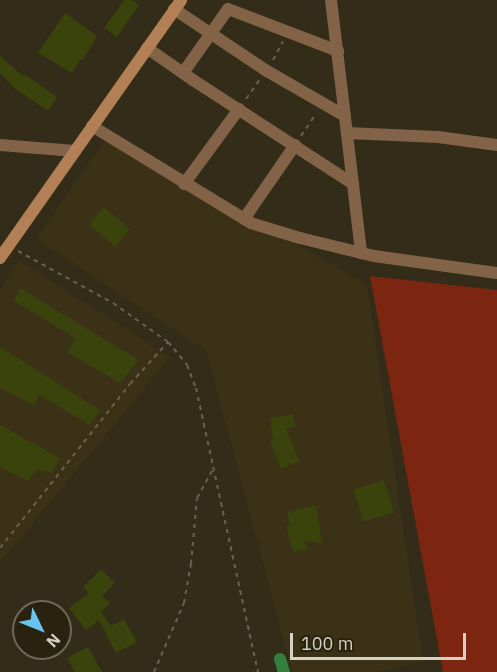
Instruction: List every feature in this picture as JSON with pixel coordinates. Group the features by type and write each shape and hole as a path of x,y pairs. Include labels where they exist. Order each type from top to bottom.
{"main road":[{"path":"0,258 177,4"}],"street":[{"path":"331,0 361,253"},
{"path":"177,4 210,34 345,116"},
{"path":"183,73 228,9 338,51"},
{"path":"147,48 353,183"},
{"path":"184,184 239,109"},
{"path":"92,126 244,219 300,238 361,253 433,266 497,273"},
{"path":"347,134 438,137 497,145"},
{"path":"0,145 75,151"},
{"path":"244,219 295,146"}],"path":[{"path":"295,146 322,104"},
{"path":"8,245 113,303 168,342 187,365 196,388 258,672"},
{"path":"0,548 123,393 168,342"},
{"path":"154,672 184,603 191,564 196,498 213,469"}],"shaded area":[{"path":"108,136 367,285 423,661 377,672 292,672 206,350 36,239"},
{"path":"18,260 170,357 0,563 0,292"},
{"path":"370,276 497,290 497,672 443,672"}],"building":[{"path":"124,0 132,0 139,5 117,37 104,28"},
{"path":"65,13 97,36 83,60 81,59 72,73 38,53"},
{"path":"0,56 23,76 24,74 57,97 48,111 14,88 0,73"},
{"path":"104,207 130,229 115,246 89,225"},
{"path":"20,288 139,360 120,383 68,353 75,338 14,301"},
{"path":"0,347 100,410 90,425 39,395 34,405 0,388"},
{"path":"293,414 295,427 286,428 299,461 281,469 270,441 273,440 270,418"},
{"path":"0,425 60,458 52,473 37,469 28,481 0,467"},
{"path":"384,480 394,513 363,522 353,489"},
{"path":"316,505 322,543 305,541 307,549 293,552 286,526 290,525 287,512"},
{"path":"101,569 115,583 102,596 110,603 101,612 111,626 124,619 137,642 116,653 99,620 86,630 72,612 72,606 89,593 83,587"},
{"path":"88,647 102,672 75,672 68,660 72,660 72,655"}],"waterway":[{"path":"280,659 284,672"}]}
